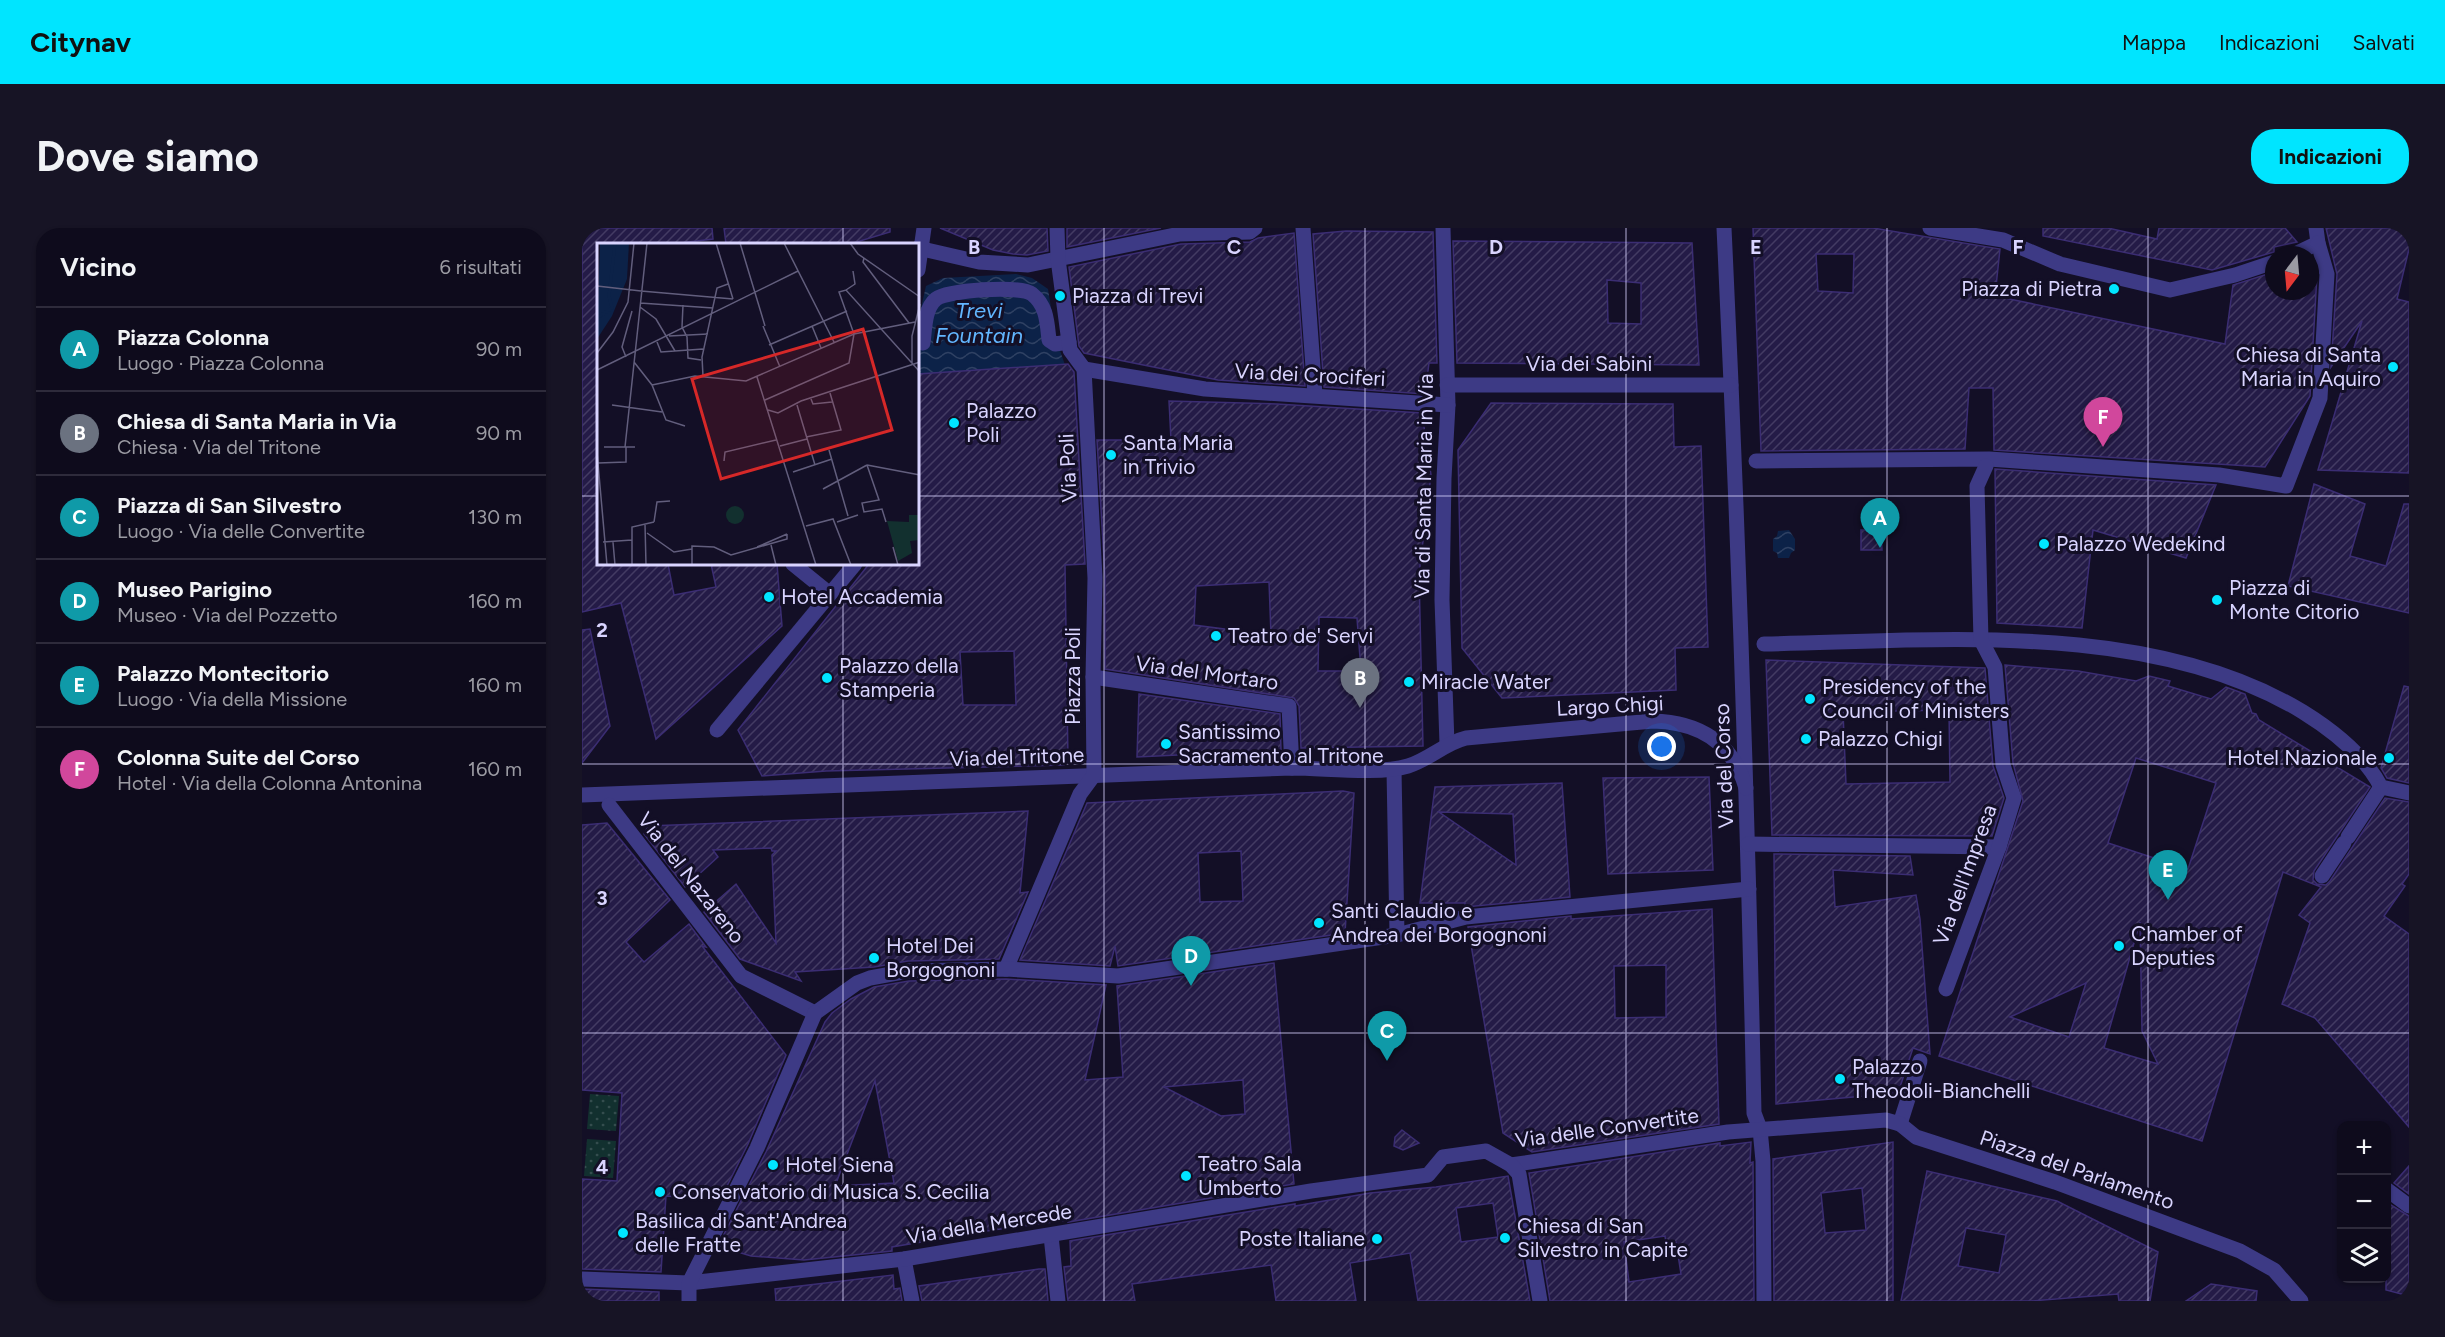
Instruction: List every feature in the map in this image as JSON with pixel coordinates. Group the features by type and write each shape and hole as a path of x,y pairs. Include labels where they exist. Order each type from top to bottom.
{"street":[{"path":"924,228 920,248 1004,265 1028,265 1180,234 1250,232 1255,228"},
{"path":"1057,228 1058,259 1068,342 1079,364"},
{"path":"1303,228 1315,395"},
{"name":"Via di Santa Maria in Via","path":"1443,228 1448,405 1442,600 1447,744"},
{"name":"Via del Corso","path":"1724,228 1740,670 1745,738 1754,1113 1760,1129 1763,1161 1764,1301"},
{"path":"1930,228 2003,240 2060,264 2170,290 2235,275 2265,265"},
{"path":"1756,461 1988,462 2220,475 2286,486 2320,398 2326,274 2317,236 2304,246"},
{"path":"923,312 934,290 947,283 1024,280 1042,291 1049,304"},
{"path":"923,343 926,318 936,299 948,294 1021,289 1032,294 1044,309 1049,340 1055,344 1068,342"},
{"name":"Via dei Crociferi","path":"1079,364 1169,385 1245,393 1315,395 1448,405"},
{"name":"Via Poli","path":"1079,364 1095,578"},
{"name":"Via dei Sabini","path":"1447,385 1731,385"},
{"path":"1980,640 1977,486 1988,462"},
{"path":"796,566 830,594"},
{"path":"717,730 853,566"},
{"name":"Piazza Poli","path":"1094,775 1095,578"},
{"path":"1764,644 1980,640 2095,647 2163,658 2214,671 2282,700 2341,740 2379,782 2409,793"},
{"name":"Via dell'Impresa","path":"1946,989 1999,847 2014,798 2003,765 1995,667 1980,640"},
{"name":"Via del Mortaro","path":"1093,677 1289,706 1292,768"},
{"name":"Largo Chigi","path":"1447,744 1466,738 1643,722 1673,723 1699,731 1725,747 1737,763 1746,788"},
{"name":"Via del Tritone","path":"582,795 1292,768 1394,770 1428,759 1447,744"},
{"path":"1394,770 1397,935"},
{"path":"1006,969 1080,794 1094,775"},
{"path":"2322,876 2346,840 2379,782"},
{"name":"Via del Nazareno","path":"609,805 741,976 815,1013"},
{"path":"1748,844 1999,847"},
{"path":"689,1301 689,1283 757,1148 815,1013 857,983 870,978 908,971 1006,969 1118,976 1281,954 1397,935 1466,917 1749,889"},
{"path":"1900,1124 1920,1061"},
{"name":"Via delle Convertite","path":"1295,1194 1428,1175 1443,1157 1486,1151 1511,1165 1760,1129 1886,1120 1900,1124"},
{"name":"Piazza del Parlamento","path":"1900,1124 1916,1137 2055,1182 2241,1251 2274,1270 2295,1298"},
{"path":"1511,1165 1519,1174 1540,1301"},
{"path":"2391,1193 2409,1206"},
{"name":"Via della Mercede","path":"582,1279 689,1283 904,1259 1295,1194"},
{"path":"1051,1236 1058,1301"},
{"path":"904,1259 912,1301"}],"green space":[{"path":"590,1094 619,1096 616,1131 587,1129"},
{"path":"587,1139 616,1141 613,1178 584,1176"}],"water":[{"name":"Trevi Fountain","path":"1016,274 1032,278 1048,289 1056,339 1065,365 920,374 920,312 926,286 943,278"},
{"path":"1789,530 1795,539 1795,550 1789,558 1778,558 1777,553 1773,551 1773,539 1777,536 1778,531"}],"building":[{"path":"582,228 712,228 713,239 680,243 597,243 597,566 668,566 674,595 716,587 711,566 777,566 782,626 656,739 621,603 582,612"},
{"path":"724,228 890,228 890,232 853,243 726,243"},
{"path":"940,228 1047,228 1048,251 1027,255 993,250"},
{"path":"1067,228 1161,228 1067,247"},
{"path":"1753,228 1873,228 2000,249 1995,296 2225,344 2233,285 2265,275 2265,300 2316,300 2310,396 2265,467 1994,450 1993,388 1969,388 1965,449 1761,451","holes":["1816,254 1854,254 1853,293 1818,291"]},
{"path":"2043,228 2108,228 2157,239 2159,228 2285,228 2297,242 2265,246 2265,255 2212,270 2043,236"},
{"path":"2326,228 2409,228 2409,249 2397,299 2409,302 2409,473 2318,470 2362,321 2331,367 2337,274"},
{"path":"1346,231 1433,232 1437,363 1429,363 1425,394 1324,387 1313,234"},
{"path":"1294,233 1305,386 1218,380 1084,353 1079,346 1069,267 1181,244 1250,242 1258,238"},
{"path":"1453,241 1692,243 1699,365 1457,363","holes":["1607,280 1641,283 1641,324 1608,323"]},
{"path":"1068,364 1074,372 1085,564 1065,565 1068,760 1064,765 826,771 762,776 738,730 867,566 920,566 920,374","holes":["1014,651 1016,705 963,705 960,652"]},
{"path":"1169,401 1277,404 1422,413 1431,475 1419,574 1423,746 1301,748 1299,706 1294,698 1105,669 1105,577 1097,440 1171,440","holes":["1269,582 1271,635 1194,625 1196,586","1319,617 1357,618 1361,671 1318,671"]},
{"path":"1491,403 1673,404 1674,447 1701,446 1708,647 1675,648 1676,690 1502,698 1462,648 1458,450"},
{"name":"Palazzo Wedekind","path":"1995,469 2216,485 2186,558 2093,530 2082,628 1997,623"},
{"path":"2314,484 2365,504 2350,556 2386,566 2404,504 2409,504 2409,613 2288,586"},
{"path":"1861,530 1881,530 1882,550 1861,550"},
{"path":"590,629 610,726 582,763 582,630"},
{"name":"Palazzo Chigi","path":"1766,660 1985,668 1993,766 2004,798 1992,836 1772,835","holes":["1949,710 1950,782 1846,784 1843,712"]},
{"path":"2005,665 2078,671 2136,681 2149,676 2170,681 2168,686 2211,699 2226,687 2245,694 2252,713 2256,714 2259,720 2370,787 2314,871 2313,880 2317,884 2326,885 2330,881 2385,798 2409,802 2409,874 2402,884 2405,886 2384,916 2409,934 2409,1127 2315,1018 2282,1004 2310,923 2299,915 2321,887 2283,872 2202,1141 1939,1056 2023,801 2013,763","holes":["2136,758 2216,783 2188,869 2108,843","2140,922 2142,1031 2158,1064 2104,1048","2086,983 2069,1037 2010,1017"]},
{"path":"2404,686 2409,687 2409,783 2387,778 2381,768"},
{"path":"1139,694 1280,714 1281,750 1137,757"},
{"path":"1709,777 1713,870 1608,874 1603,778"},
{"path":"1562,783 1570,897 1465,907 1465,903 1420,903 1435,787","holes":["1439,812 1513,814 1516,865"]},
{"path":"1343,791 1354,793 1345,933 1118,966 1115,946 1110,966 1020,960 1087,803","holes":["1241,851 1243,901 1200,902 1198,853"]},
{"path":"1028,811 1020,893 1028,892 999,959 908,961 874,967 795,972 801,981 740,959 704,912 736,884 776,943 772,855 776,851 772,851 771,848 713,850 718,857 685,887 644,834 648,826"},
{"path":"607,823 670,900 626,942 644,962 689,924 706,947 702,946 786,1055 748,1144 720,1200 666,1196 661,1272 582,1269 582,1179 617,1181 622,1093 582,1090 582,825"},
{"path":"1774,854 1910,856 1913,875 1833,870 1835,907 1916,895 1920,919 1930,1054 1913,1048 1898,1093 1776,1104"},
{"path":"1712,909 1719,1124 1532,1152 1503,1133 1468,927 1571,916 1571,919","holes":["1666,965 1666,1017 1615,1018 1614,966"]},
{"path":"1274,963 1294,1184 1068,1222 1068,1220 993,1230 892,1247 892,1251 804,1260 751,1256 718,1246 766,1152 825,1022 832,1013 851,999 874,987 909,981 1006,979 1106,985 1085,1080 1123,1077 1117,986","holes":["1243,1080 1245,1114 1221,1116 1164,1087","875,1081 894,1183 835,1186"]},
{"path":"1402,1130 1419,1143 1403,1150 1394,1146 1395,1137"},
{"path":"1751,1142 1754,1301 1550,1301 1529,1173 1720,1143 1720,1146","holes":["1665,1236 1666,1243 1676,1242 1681,1274 1629,1282 1624,1242"]},
{"path":"1893,1142 1893,1301 1774,1301 1773,1159","holes":["1862,1188 1866,1230 1825,1233 1821,1193"]},
{"path":"2409,1166 2409,1194 2394,1183"},
{"path":"1927,1171 2057,1201 2158,1252 2150,1301 2119,1301 2118,1294 2031,1301 1901,1301","holes":["1966,1228 2006,1235 1999,1273 1958,1266"]},
{"path":"1508,1176 1530,1301 1418,1301 1410,1253 1350,1263 1356,1301 1276,1301 1271,1265 1132,1284 1135,1301 1068,1301 1064,1267 1071,1266 1070,1241 1295,1204 1295,1206 1370,1193 1436,1187","holes":["1493,1203 1498,1237 1461,1242 1456,1208"]},
{"path":"2391,1205 2409,1216 2409,1296 2386,1290 2386,1283 2391,1283"},
{"path":"1045,1269 1048,1301 922,1301 919,1286"},
{"path":"893,1275 894,1289 900,1288 902,1301 776,1301 775,1289"},
{"path":"2211,1284 2257,1291 2256,1301 2186,1301"},
{"path":"582,1289 659,1292 659,1301 582,1301"}],"place":[{"name":"Piazza di Pietra","path":"2114,289"},
{"name":"Piazza di Trevi","path":"1060,296"},
{"name":"Chiesa di Santa Maria in Aquiro","path":"2393,367"},
{"name":"Palazzo Poli","path":"954,423"},
{"name":"Colonna Suite del Corso","path":"2103,447"},
{"name":"Santa Maria in Trivio","path":"1111,455"},
{"name":"Palazzo Wedekind","path":"2044,544"},
{"name":"Piazza Colonna","path":"1880,548"},
{"name":"Hotel Accademia","path":"769,597"},
{"name":"Piazza di Monte Citorio","path":"2217,600"},
{"name":"Teatro de' Servi","path":"1216,636"},
{"name":"Palazzo della Stamperia","path":"827,678"},
{"name":"Miracle Water","path":"1409,682"},
{"name":"Presidency of the Council of Ministers","path":"1810,699"},
{"name":"Chiesa di Santa Maria in Via","path":"1360,708"},
{"name":"Palazzo Chigi","path":"1806,739"},
{"name":"Santissimo Sacramento al Tritone","path":"1166,744"},
{"name":"Hotel Nazionale","path":"2389,758"},
{"name":"Palazzo Montecitorio","path":"2168,900"},
{"name":"Santi Claudio e Andrea dei Borgognoni","path":"1319,923"},
{"name":"Chamber of Deputies","path":"2119,946"},
{"name":"Hotel Dei Borgognoni","path":"874,958"},
{"name":"Museo Parigino","path":"1191,986"},
{"name":"Piazza di San Silvestro","path":"1387,1061"},
{"name":"Palazzo Theodoli-Bianchelli","path":"1840,1079"},
{"name":"Hotel Siena","path":"773,1165"},
{"name":"Teatro Sala Umberto","path":"1186,1176"},
{"name":"Conservatorio di Musica S. Cecilia","path":"660,1192"},
{"name":"Basilica di Sant'Andrea delle Fratte","path":"623,1233"},
{"name":"Chiesa di San Silvestro in Capite","path":"1505,1238"},
{"name":"Poste Italiane","path":"1377,1239"}]}
